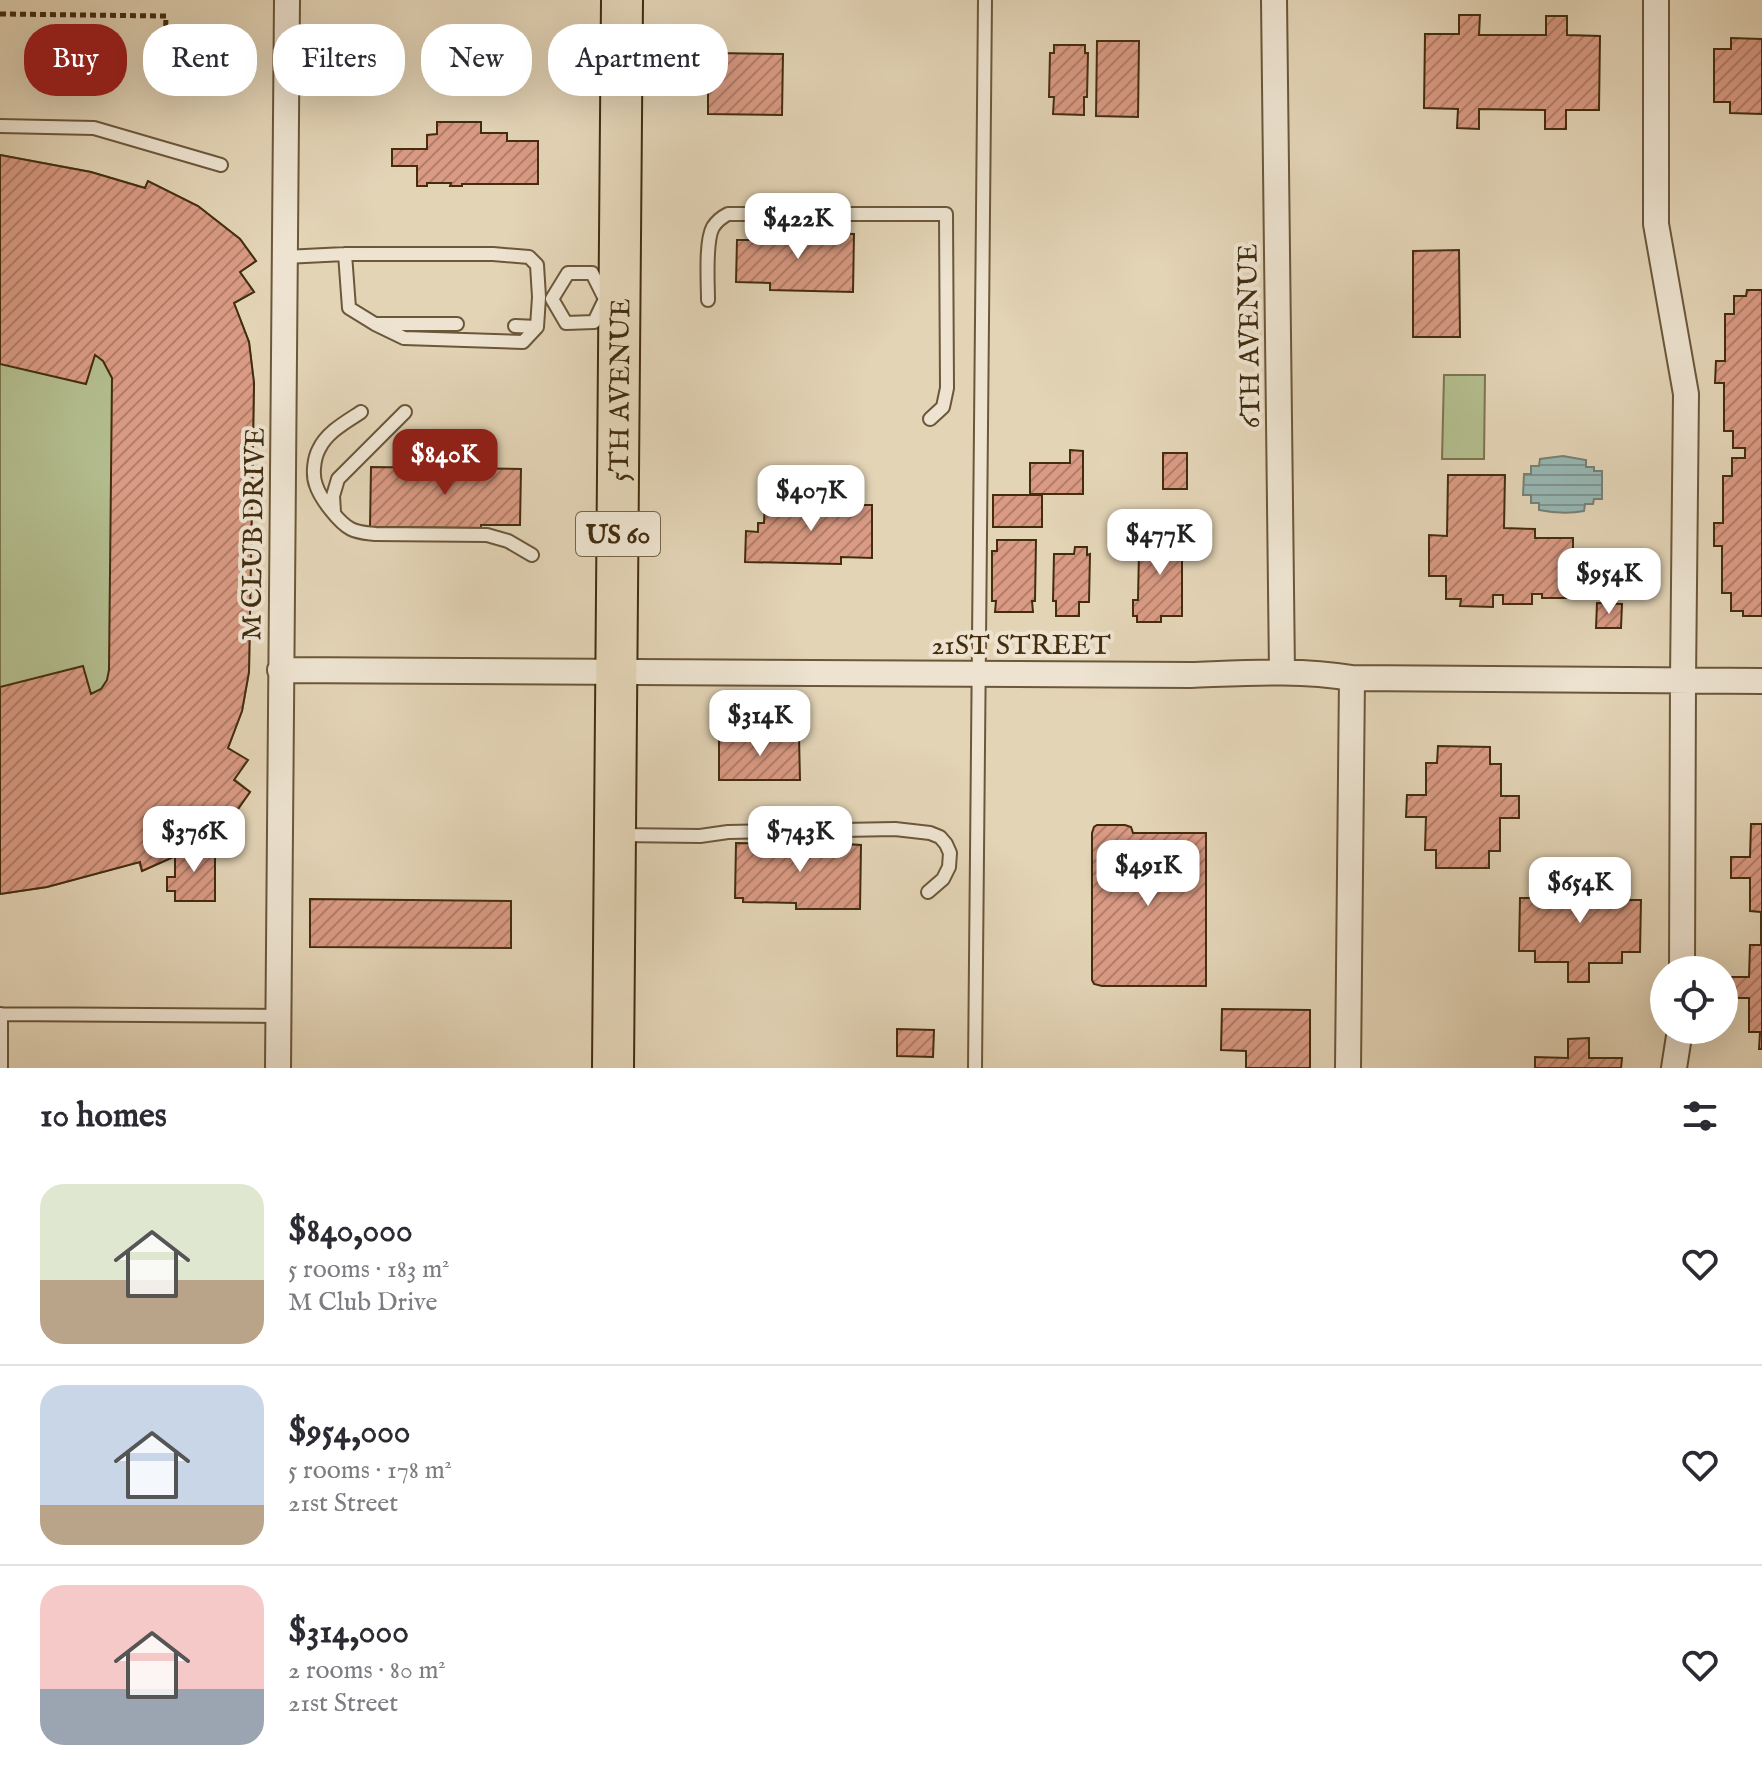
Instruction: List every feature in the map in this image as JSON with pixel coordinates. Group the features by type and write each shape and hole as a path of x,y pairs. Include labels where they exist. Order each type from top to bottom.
{"main road":[{"name":"5TH AVENUE","path":"613,1068 617,671 613,299 622,0"}],"street":[{"name":"M CLUB DRIVE","path":"278,1068 287,0"},
{"name":"6TH AVENUE","path":"1274,0 1282,672"},
{"path":"1656,0 1656,224 1686,394 1682,956"},
{"name":"21ST STREET","path":"280,670 1191,675 1282,672 1352,678 1762,681"},
{"path":"1348,1068 1352,678"},
{"path":"1674,1068 1678,1044"}],"lane":[{"path":"975,1068 985,0"},
{"path":"0,126 94,128 221,165"},
{"path":"708,300 709,239 712,228 728,214 946,214 947,388 943,407 930,419"},
{"path":"285,257 345,254 493,254 529,257 537,265 537,327 523,342 404,338 349,308 345,254"},
{"path":"568,273 592,273 613,299 594,322 566,323 552,299 568,273"},
{"path":"539,297 552,299"},
{"path":"375,324 457,324"},
{"path":"515,326 537,327"},
{"path":"361,412 326,437 314,466 315,485 334,514 349,528 361,532 487,535 508,541 532,555"},
{"path":"334,514 333,496 338,479 405,412"},
{"path":"615,835 700,836 728,832 895,829 930,833 940,837 950,853 949,867 943,879 928,892"},
{"path":"1,1068 1,1014 279,1016"}],"path":[{"path":"0,14 166,16 166,24"}],"green space":[{"path":"0,155 91,172 145,188 148,181 198,206 240,239 256,261 240,272 254,292 234,303 249,342 254,383 249,672 242,711 228,748 234,779 250,792 233,816 187,851 142,871 139,862 47,887 0,894"},
{"path":"1444,375 1485,375 1484,459 1442,459"}],"water":[{"path":"1563,456 1586,460 1586,467 1602,471 1602,499 1594,499 1593,504 1585,504 1584,511 1573,513 1539,510 1539,503 1531,503 1531,495 1523,495 1524,474 1531,474 1531,466 1539,466 1540,459"}],"building":[{"path":"1459,15 1480,15 1479,35 1546,35 1546,16 1567,16 1567,35 1600,36 1599,110 1566,110 1566,129 1545,129 1545,110 1479,109 1479,129 1457,128 1458,109 1424,108 1425,34 1459,34"},
{"path":"1731,38 1762,39 1762,114 1730,113 1730,102 1714,102 1714,49 1731,49"},
{"path":"1097,41 1139,41 1138,117 1096,116"},
{"path":"1054,45 1085,45 1085,53 1088,53 1084,115 1053,114 1054,97 1049,97 1050,53 1054,53"},
{"path":"728,53 783,54 782,115 708,114 708,96 728,96"},
{"path":"437,122 481,122 481,133 507,133 507,141 538,141 538,184 450,186 451,183 427,183 427,186 417,186 417,166 392,166 392,149 427,149 427,135 437,134"},
{"path":"0,155 91,172 145,188 148,181 198,206 240,239 256,261 240,272 254,292 234,303 249,342 254,383 249,672 242,711 228,748 248,760 234,780 250,792 233,816 187,851 142,871 140,862 47,887 0,894 0,687 83,666 91,694 101,689 107,680 112,378 103,361 95,355 86,384 0,364"},
{"path":"754,232 854,234 853,292 770,290 770,283 736,282 737,240 754,240"},
{"path":"1459,250 1460,337 1413,337 1413,251"},
{"path":"1747,290 1762,290 1762,616 1743,616 1743,611 1731,611 1731,593 1722,593 1722,546 1714,546 1714,523 1723,523 1723,476 1732,476 1732,458 1745,458 1745,448 1733,448 1733,431 1724,431 1724,383 1715,383 1716,361 1725,361 1725,314 1734,314 1734,296 1746,296"},
{"path":"1070,450 1083,451 1083,494 1030,494 1030,463 1070,463"},
{"path":"1163,453 1187,453 1187,489 1163,489"},
{"path":"371,467 521,469 520,525 481,525 481,528 370,527"},
{"path":"1448,475 1505,475 1504,528 1535,529 1535,538 1573,538 1573,598 1542,598 1542,594 1532,594 1532,604 1503,604 1503,595 1493,595 1493,607 1460,606 1461,599 1446,599 1446,576 1429,576 1429,535 1447,536"},
{"path":"993,495 1042,495 1042,527 993,527"},
{"path":"765,500 872,505 872,558 841,557 841,564 745,562 746,531 758,532 758,523 764,523"},
{"path":"1146,529 1182,530 1182,616 1161,616 1161,622 1137,622 1137,616 1133,616 1133,600 1138,600 1139,551 1146,551"},
{"path":"997,540 1036,540 1033,612 995,612 996,601 992,601 992,551 997,551"},
{"path":"1075,547 1087,547 1087,555 1090,554 1089,602 1079,602 1079,616 1056,616 1056,601 1053,601 1054,554 1074,554"},
{"path":"1597,603 1622,604 1621,628 1596,628"},
{"path":"748,733 781,733 781,737 799,737 800,780 719,780 719,738 748,738"},
{"path":"1438,746 1490,747 1490,764 1501,764 1501,796 1519,796 1519,818 1500,818 1500,851 1489,851 1489,868 1436,868 1436,850 1425,850 1426,817 1406,817 1407,795 1426,795 1426,763 1437,763"},
{"path":"1751,824 1762,824 1762,1049 1759,1049 1760,1032 1749,1032 1749,998 1738,998 1738,977 1749,977 1750,945 1761,945 1761,912 1750,911 1750,878 1731,878 1731,857 1750,857"},
{"path":"1097,825 1125,825 1131,827 1133,833 1206,833 1206,986 1094,984 1092,833"},
{"path":"800,840 812,840 811,844 846,841 846,844 861,845 860,909 796,909 796,903 743,902 743,898 735,898 736,843 801,844"},
{"path":"175,845 215,845 215,901 175,901 175,891 167,891 167,877 175,877"},
{"path":"1570,869 1591,869 1590,888 1624,888 1624,900 1641,900 1640,952 1622,952 1622,963 1589,963 1589,982 1568,982 1568,962 1535,962 1535,951 1519,951 1520,898 1537,898 1537,887 1569,887"},
{"path":"310,899 511,901 511,948 310,947"},
{"path":"1222,1009 1310,1010 1310,1068 1246,1068 1246,1051 1221,1050"},
{"path":"897,1029 934,1030 933,1057 897,1056"},
{"path":"1589,1038 1589,1058 1622,1058 1621,1068 1535,1068 1535,1057 1568,1058 1568,1039"}]}
